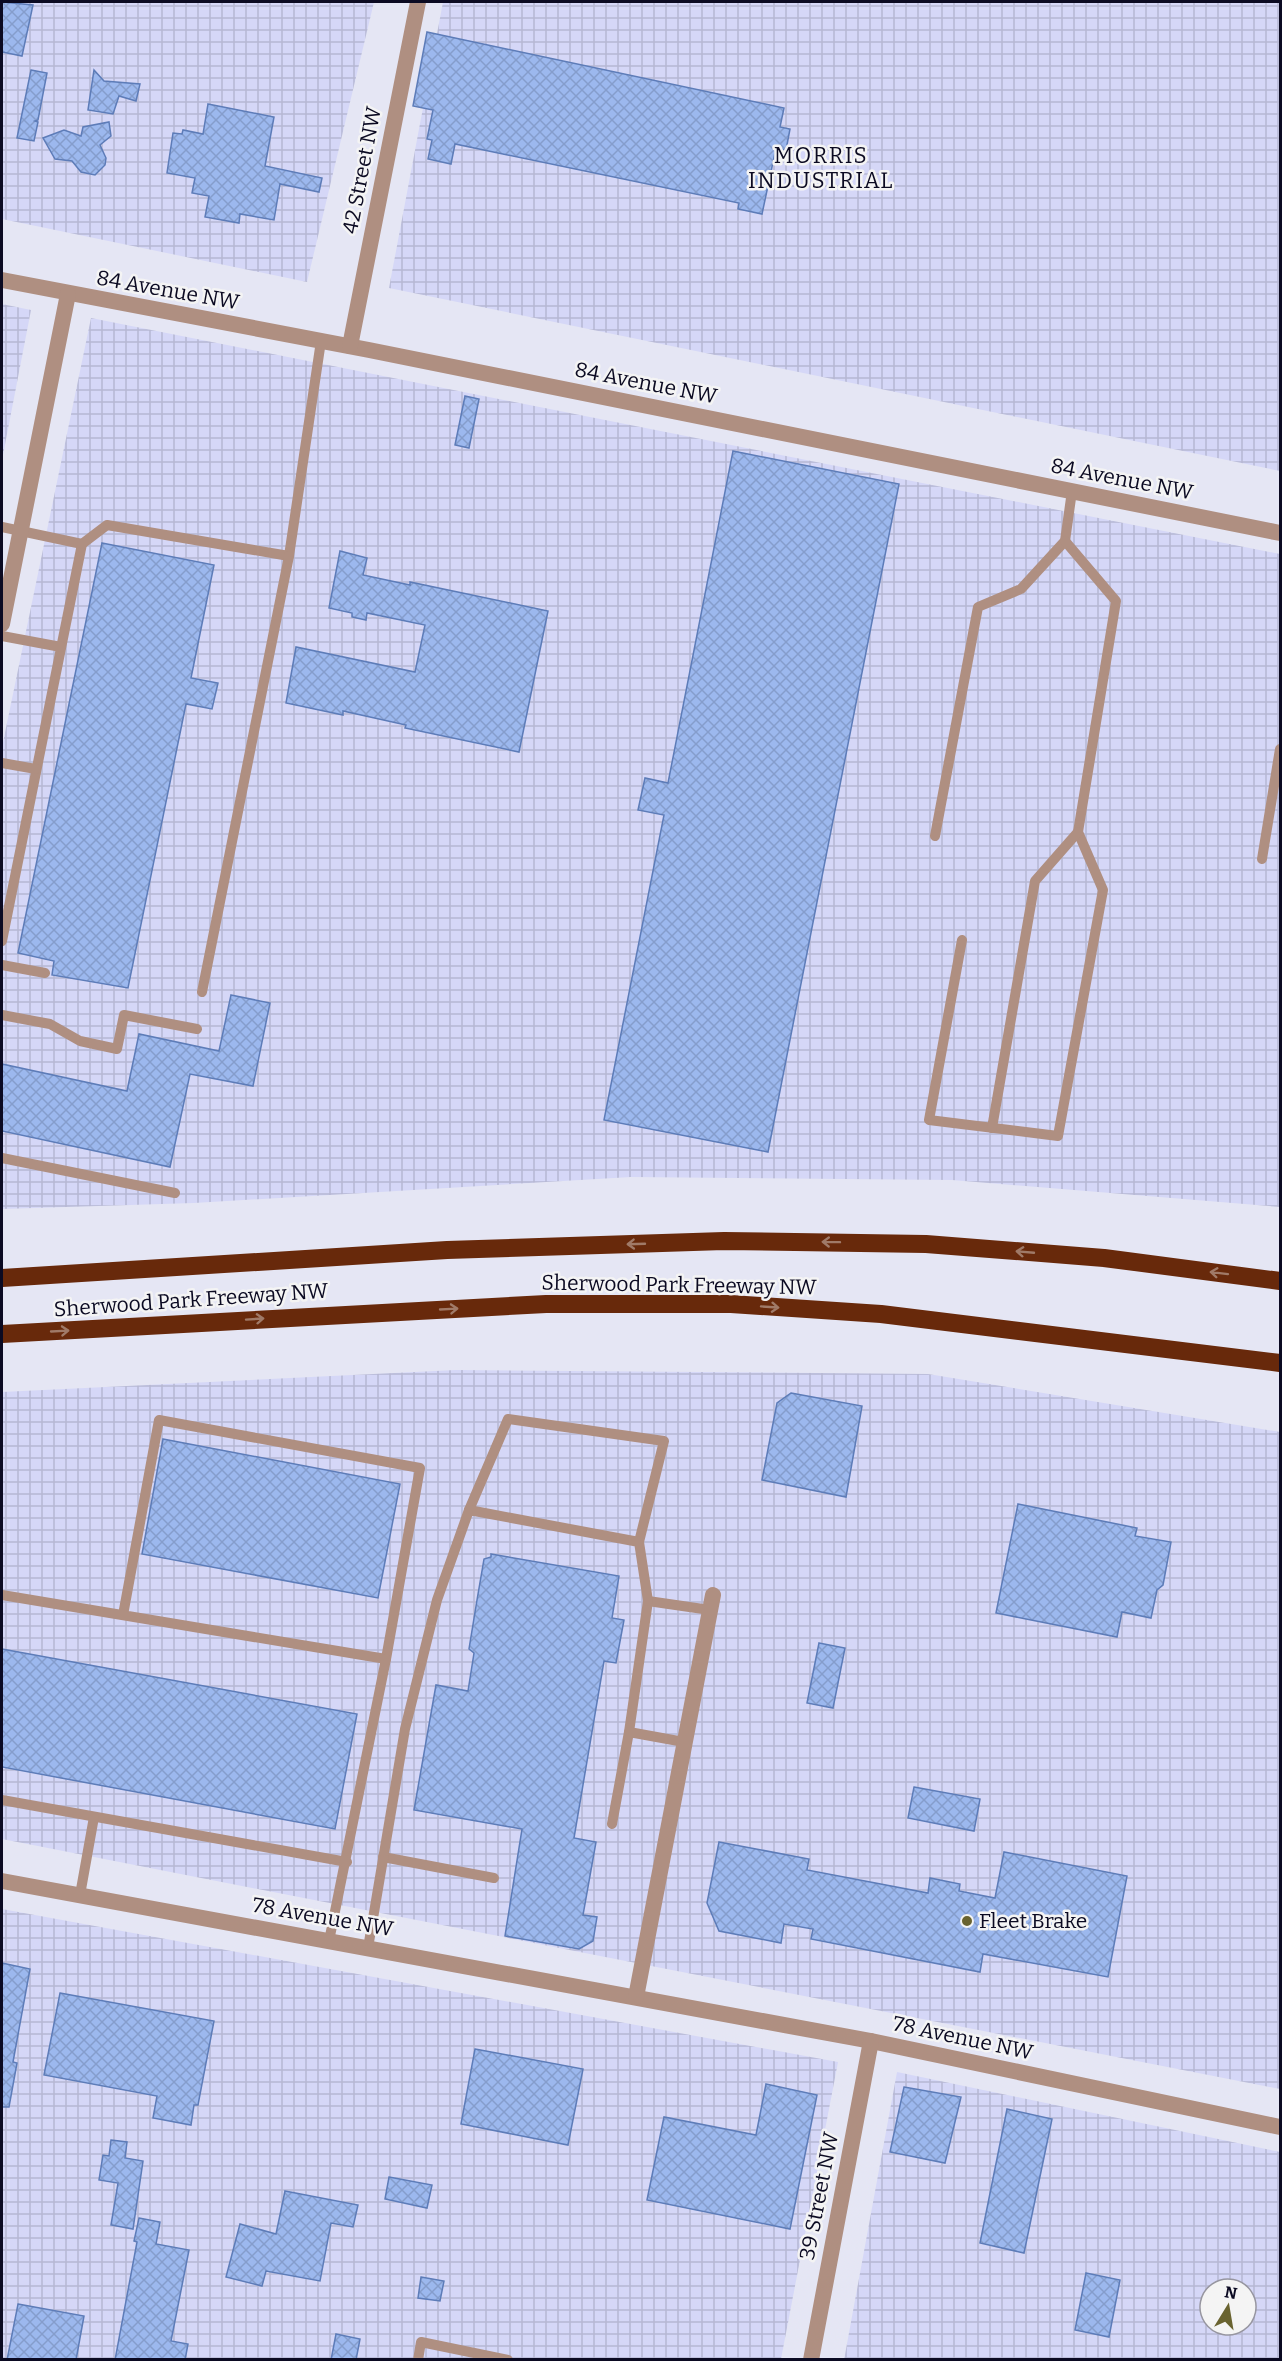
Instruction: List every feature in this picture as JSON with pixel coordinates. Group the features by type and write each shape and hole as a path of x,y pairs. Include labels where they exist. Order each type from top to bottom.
{"highway":[{"name":"Sherwood Park Freeway NW","path":"2,1278 435,1251 724,1240 926,1244 1104,1258 1281,1281"},
{"name":"Sherwood Park Freeway NW","path":"2,1334 334,1314 635,1303 731,1304 881,1314 1281,1363"},
{"path":"1216,1354 1281,1371"}],"street":[{"name":"42 Street NW","path":"350,346 418,2"},
{"name":"84 Avenue NW","path":"2,279 68,294 350,346 1281,533"},
{"path":"2,624 68,294"},
{"path":"636,1998 711,1602"},
{"name":"78 Avenue NW","path":"2,1881 871,2041 1281,2127"},
{"name":"39 Street NW","path":"811,2360 871,2041"}],"lane":[{"path":"202,992 289,556 321,341"},
{"path":"934,836 978,607 1021,589 1065,541 1072,491"},
{"path":"2,941 82,544 107,525 289,556"},
{"path":"2,527 20,533 82,544"},
{"path":"992,1128 1035,881 1078,832 1116,601 1065,541"},
{"path":"2,636 61,647"},
{"path":"1262,859 1281,749"},
{"path":"2,763 36,769"},
{"path":"962,940 929,1120 1058,1136 1103,890 1078,832"},
{"path":"2,965 45,973"},
{"path":"2,1015 50,1024 80,1041 117,1049 124,1015 197,1029"},
{"path":"2,1158 176,1193"},
{"path":"368,1948 405,1729 437,1600 469,1510 508,1419 664,1441 639,1542 648,1601 612,1824"},
{"path":"123,1615 159,1420 420,1467 386,1659 347,1862 329,1941"},
{"path":"469,1510 639,1542"},
{"path":"2,1595 386,1659"},
{"path":"648,1601 711,1602"},
{"path":"628,1732 684,1742"},
{"path":"2,1800 347,1862"},
{"path":"80,1896 94,1817"},
{"path":"383,1857 494,1878"},
{"path":"418,2360 421,2342 508,2360"}],"shaded area":[{"path":"2,2 374,2 307,282 2,219"},
{"path":"443,2 1280,2 1280,471 389,288"},
{"path":"2,304 31,310 2,460"},
{"path":"91,318 1280,554 1280,1207 952,1180 631,1177 194,1203 2,1209 2,747"},
{"path":"456,1370 928,1374 1280,1432 1280,2089 2,1839 2,1392"},
{"path":"2,1909 838,2062 781,2359 2,2359"},
{"path":"897,2072 1280,2152 1280,2359 844,2360"}],"building":[{"path":"2,2 33,5 22,56 2,52"},
{"path":"427,32 784,108 780,127 790,129 786,150 776,148 762,214 738,209 739,203 455,144 451,164 428,159 432,140 427,139 433,110 413,106"},
{"path":"31,70 47,73 38,120 35,121 38,122 34,141 17,138"},
{"path":"94,70 104,81 140,84 136,101 119,96 113,114 88,110"},
{"path":"208,104 274,117 265,166 322,178 319,192 280,184 274,220 240,214 239,223 205,217 209,196 192,193 195,178 167,173 173,133 182,134 183,130 203,134"},
{"path":"109,122 111,136 100,145 106,158 105,165 95,175 81,172 72,161 55,159 43,138 64,130 81,136 83,127"},
{"path":"465,396 479,399 469,448 455,445"},
{"path":"733,451 899,484 768,1152 604,1120 664,815 638,810 645,778 668,783"},
{"path":"102,543 214,565 191,678 218,683 212,709 186,704 128,988 52,975 54,961 18,953"},
{"path":"340,551 367,558 363,575 410,585 410,582 548,611 519,752 405,728 406,725 343,711 343,715 286,703 296,647 415,672 425,625 367,613 366,620 352,617 352,613 329,608"},
{"path":"231,995 270,1003 253,1086 190,1074 170,1167 2,1131 2,1064 127,1091 139,1034 219,1051"},
{"path":"791,1393 862,1406 846,1497 762,1480 777,1403"},
{"path":"163,1439 400,1484 378,1598 142,1554"},
{"path":"1018,1504 1137,1528 1135,1536 1171,1542 1163,1585 1157,1590 1151,1618 1122,1612 1117,1637 996,1613"},
{"path":"491,1554 619,1576 612,1618 624,1620 616,1663 604,1661 574,1838 596,1842 583,1915 597,1917 593,1941 579,1949 505,1936 522,1829 414,1810 436,1685 468,1691 474,1653 469,1649 477,1600 484,1559 491,1557"},
{"path":"819,1643 845,1648 833,1708 807,1703"},
{"path":"2,1649 357,1714 335,1829 2,1767"},
{"path":"914,1787 980,1799 974,1831 908,1818"},
{"name":"Fleet Brake","path":"719,1842 809,1859 807,1870 928,1893 930,1878 960,1884 959,1891 995,1898 1004,1852 1127,1876 1108,1977 983,1954 980,1972 811,1939 813,1929 784,1924 781,1943 719,1931 707,1903"},
{"path":"2,1963 30,1969 13,2062 17,2063 9,2107 2,2107"},
{"path":"60,1993 214,2021 198,2105 194,2105 191,2125 153,2118 157,2096 44,2075"},
{"path":"475,2049 583,2069 568,2145 461,2124"},
{"path":"766,2084 817,2095 790,2229 647,2200 664,2117 756,2135"},
{"path":"904,2087 961,2097 945,2163 890,2152"},
{"path":"1007,2109 1052,2119 1024,2253 980,2243"},
{"path":"111,2140 127,2142 125,2158 143,2161 133,2229 111,2225 118,2183 99,2180 103,2155 109,2156"},
{"path":"389,2177 432,2185 427,2208 385,2199"},
{"path":"285,2191 358,2205 353,2227 331,2223 320,2281 266,2271 262,2286 226,2277 240,2224 276,2234"},
{"path":"139,2218 160,2222 156,2244 189,2250 171,2341 188,2344 185,2360 115,2360 137,2242 134,2241"},
{"path":"1086,2273 1120,2280 1109,2337 1075,2330"},
{"path":"421,2277 444,2281 440,2301 418,2298"},
{"path":"18,2304 84,2316 76,2360 7,2360"},
{"path":"336,2334 360,2339 356,2360 331,2360"}],"place":[{"name":"Fleet Brake","path":"967,1921"}],"district":[{"name":"MORRIS INDUSTRIAL","path":"821,168"}]}
